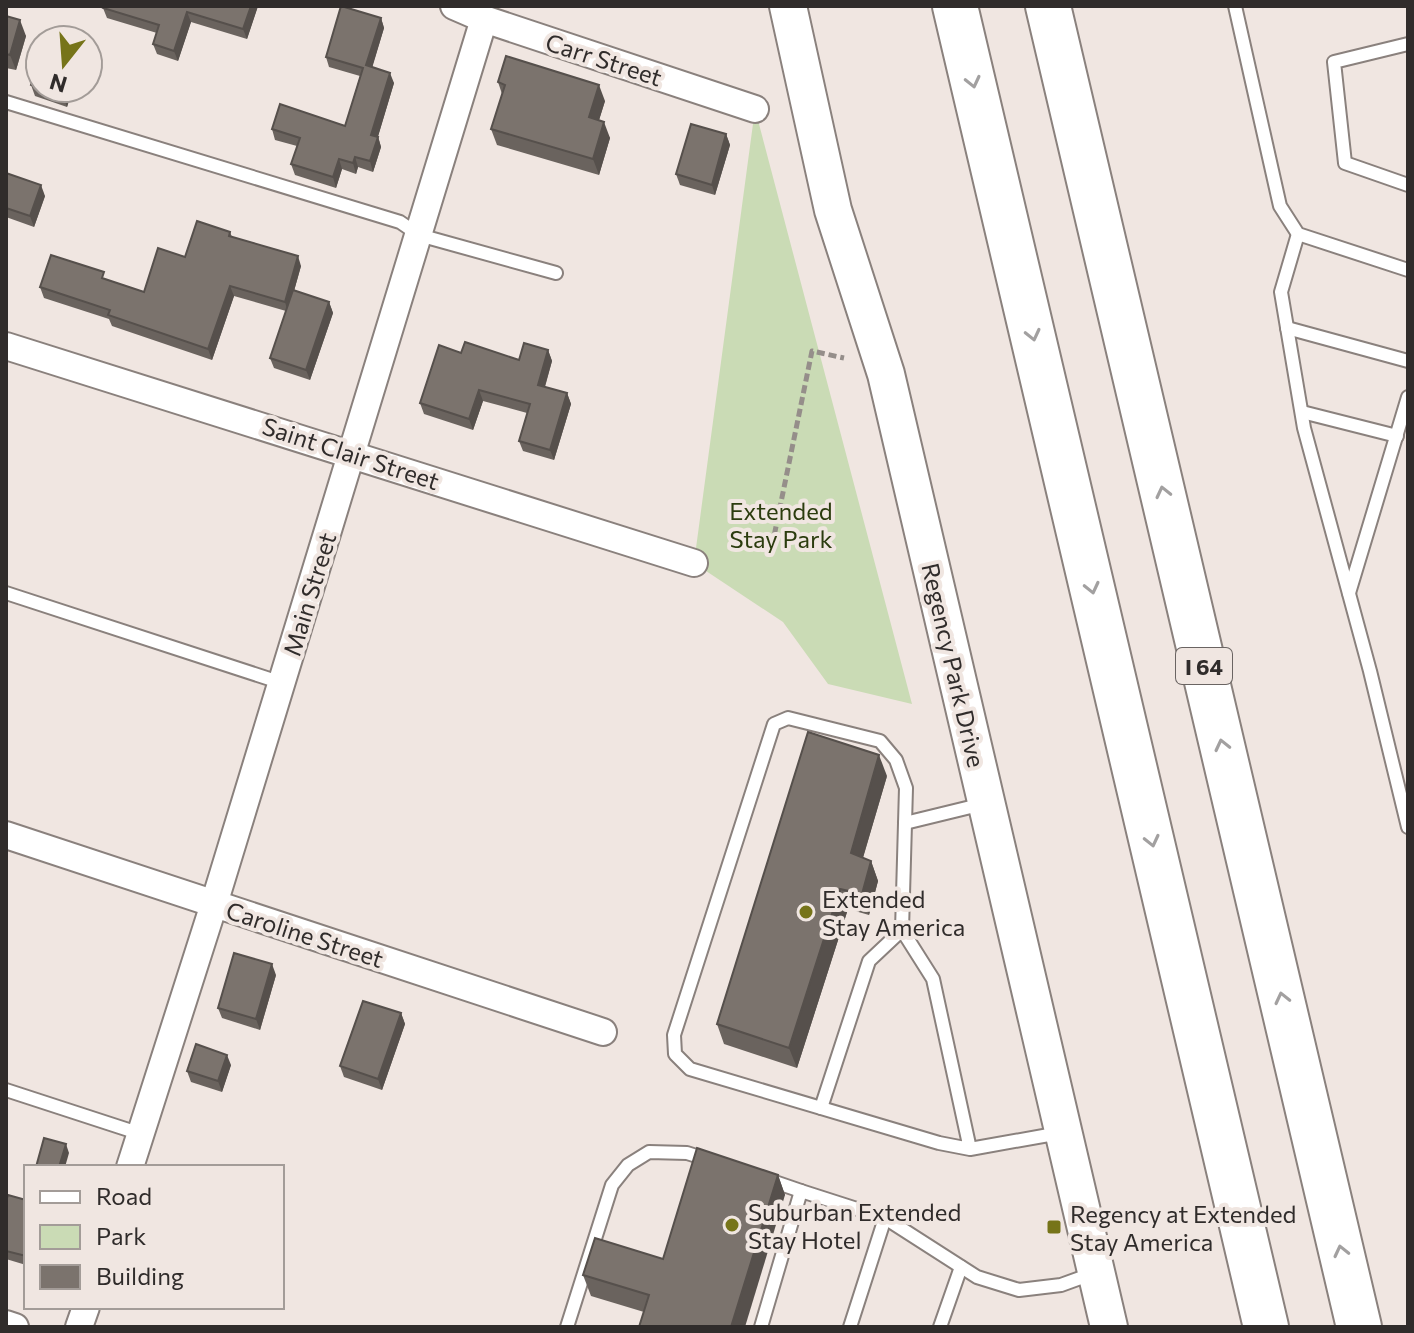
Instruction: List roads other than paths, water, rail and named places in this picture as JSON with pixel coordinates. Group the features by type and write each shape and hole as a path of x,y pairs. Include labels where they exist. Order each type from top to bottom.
{"highway":[{"path":"955,6 1266,1327"},
{"name":"I 64","path":"1048,6 1359,1327"}],"street":[{"name":"Carr Street","path":"454,6 484,19 755,109"},
{"name":"Regency Park Drive","path":"788,6 833,210 886,374 1109,1327"},
{"name":"Main Street","path":"131,1165 214,904 484,19"},
{"name":"Saint Clair Street","path":"6,346 694,563"},
{"name":"Caroline Street","path":"6,835 603,1032"},
{"path":"6,1324 15,1327"}],"lane":[{"path":"1235,6 1280,206 1298,234 1408,270"},
{"path":"1408,44 1334,62 1345,163 1408,185"},
{"path":"6,102 400,222 419,235 556,273"},
{"path":"1298,234 1281,292 1302,412 1408,827"},
{"path":"1287,328 1408,361"},
{"path":"1349,593 1408,397"},
{"path":"1302,412 1397,436"},
{"path":"6,593 282,683"},
{"path":"970,1149 933,979 902,930 906,788 896,760 880,741 788,718 774,724 674,1035 675,1054 690,1069 939,1143 970,1149 1064,1133"},
{"path":"905,823 986,804"},
{"path":"821,1108 869,961 902,930"},
{"path":"6,1090 141,1134"},
{"path":"567,1327 612,1185 628,1165 649,1152 687,1153 716,1162"},
{"path":"759,1176 885,1218 977,1277 1019,1290 1061,1285 1096,1272"},
{"path":"761,1327 801,1191"},
{"path":"850,1327 885,1218"},
{"path":"940,1327 961,1267"}],"place":[{"name":"Extended Stay America","path":"806,912"},
{"name":"Suburban Extended Stay Hotel","path":"732,1225"},
{"name":"Regency at Extended Stay America","path":"1054,1227"}],"park label":[{"name":"Extended Stay Park","path":"781,524"}]}
